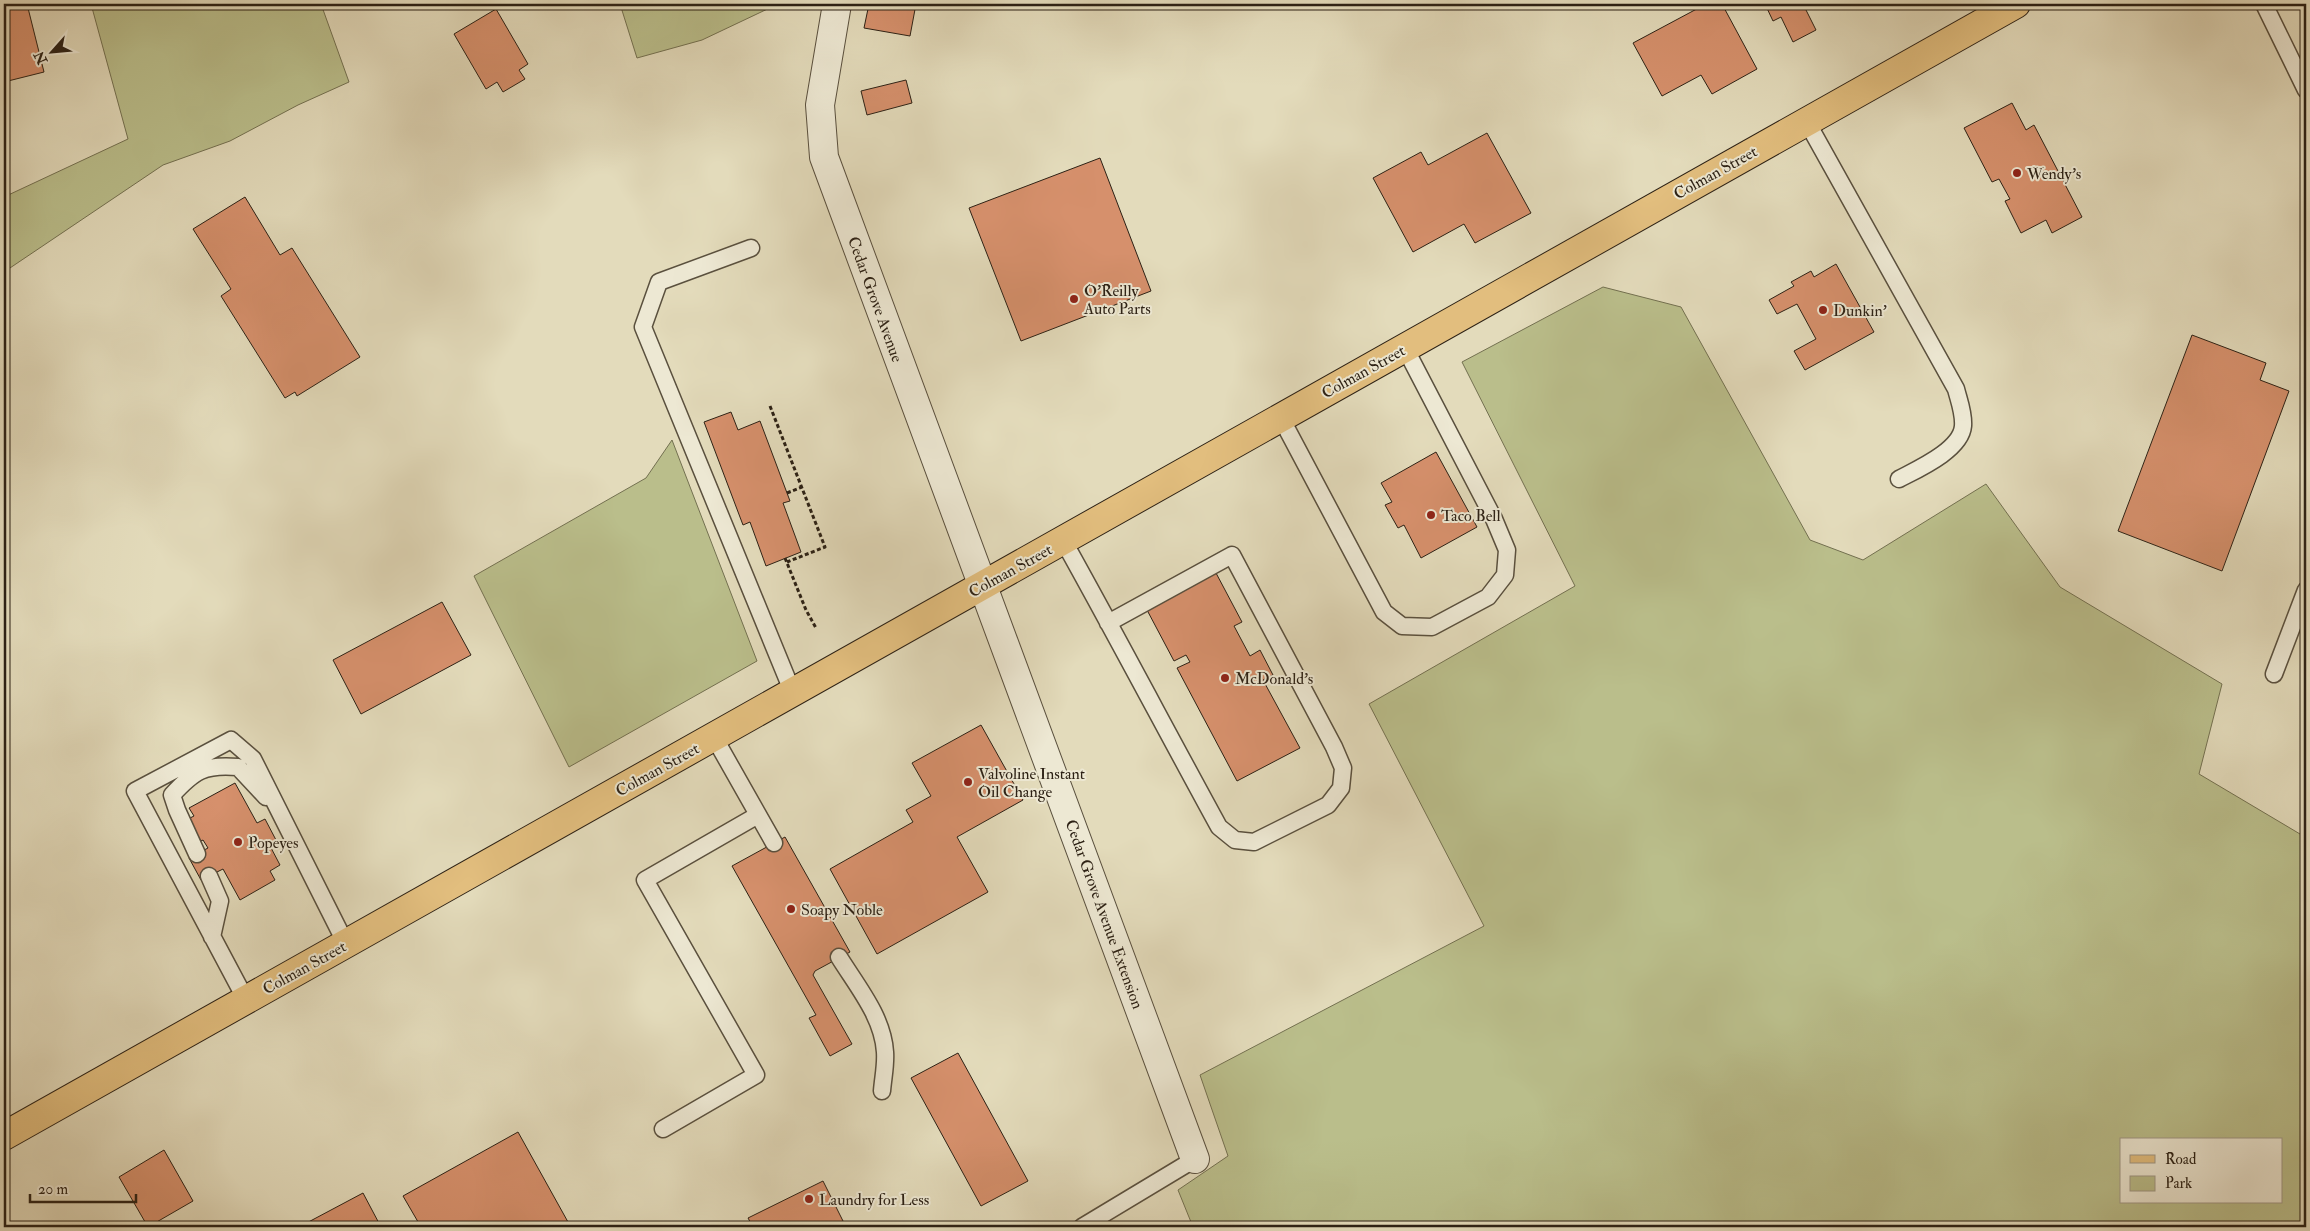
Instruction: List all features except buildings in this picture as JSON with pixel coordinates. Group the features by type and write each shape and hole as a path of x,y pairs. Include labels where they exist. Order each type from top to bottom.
{"main road":[{"name":"Colman Street","path":"4,1136 2016,4"}],"street":[{"name":"Cedar Grove Avenue","path":"837,4 820,105 824,157 983,585"},
{"name":"Cedar Grove Avenue Extension","path":"983,585 1195,1159"}],"lane":[{"path":"2264,4 2306,90"},
{"path":"1807,122 1956,388 1962,408 1963,428 1956,442 1940,456 1899,479"},
{"path":"751,248 659,282 643,327 793,693"},
{"path":"1281,418 1384,612 1402,626 1432,627 1488,598 1505,575 1506,550 1494,519 1405,348"},
{"path":"1063,540 1219,828 1235,840 1254,842 1328,805 1341,788 1343,768 1334,747 1232,555 1108,623"},
{"path":"2274,674 2306,590"},
{"path":"714,737 774,843"},
{"path":"246,1000 135,791 231,740 253,759 346,944"},
{"path":"197,854 176,810 172,794 190,775 217,765 238,767 278,809"},
{"path":"662,1129 756,1075 645,880 758,815"},
{"path":"209,876 220,901 212,937"},
{"path":"839,957 872,1010 881,1030 885,1052 882,1091"},
{"path":"1082,1227 1195,1159"}],"path":[{"path":"770,406 825,547 786,560 816,628"},
{"path":"786,493 802,487"}],"green space":[{"path":"91,4 321,4 349,82 298,105 230,141 163,165 4,272 4,197 128,139"},
{"path":"620,4 778,4 702,40 637,58"},
{"path":"1603,287 1681,307 1810,540 1863,560 1986,484 2060,587 2222,684 2199,774 2300,834 2306,840 2306,1227 1193,1227 1178,1190 1228,1156 1200,1075 1484,926 1369,704 1575,586 1462,362"},
{"path":"672,440 757,661 569,767 474,576 646,478"}],"place":[{"name":"Wendy's","path":"2017,173"},
{"name":"O'Reilly Auto Parts","path":"1074,299"},
{"name":"Dunkin'","path":"1823,310"},
{"name":"Taco Bell","path":"1431,515"},
{"name":"McDonald's","path":"1225,678"},
{"name":"Valvoline Instant Oil Change","path":"968,782"},
{"name":"Popeyes","path":"238,842"},
{"name":"Soapy Noble","path":"791,909"},
{"name":"Laundry for Less","path":"809,1199"}]}
